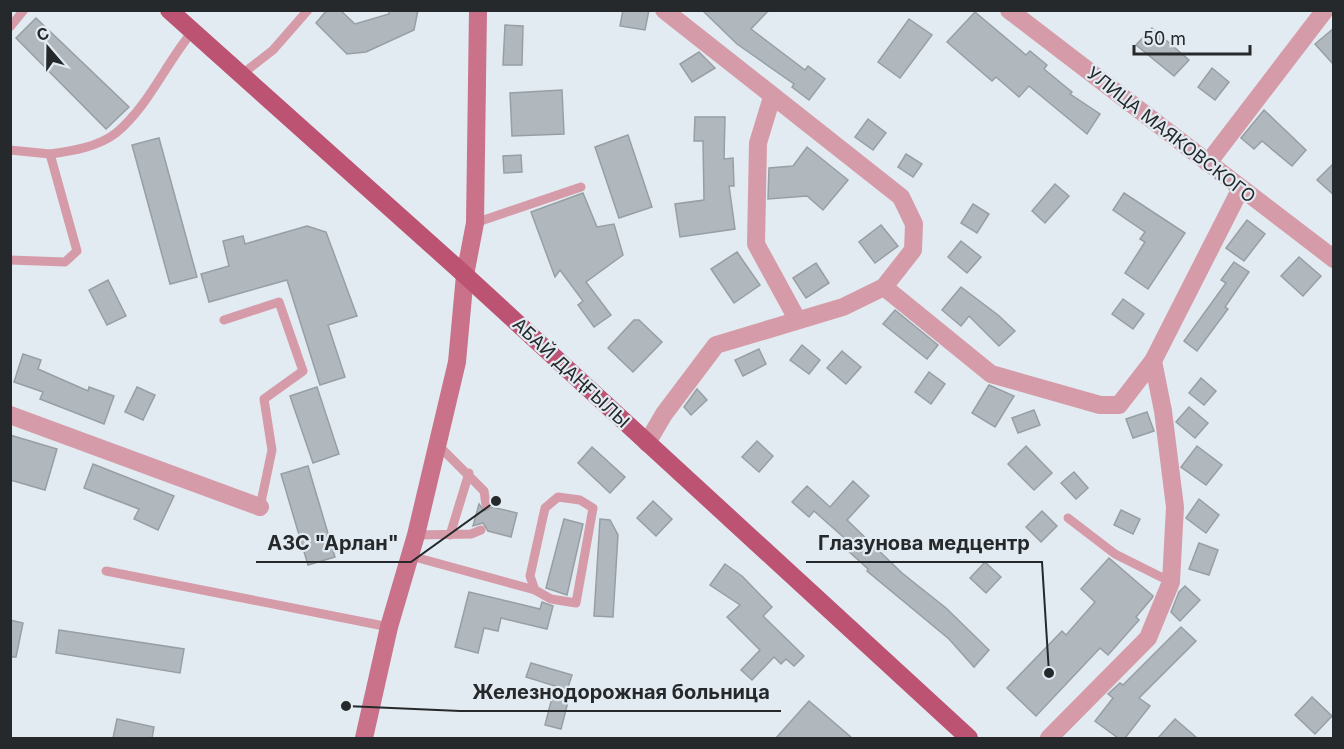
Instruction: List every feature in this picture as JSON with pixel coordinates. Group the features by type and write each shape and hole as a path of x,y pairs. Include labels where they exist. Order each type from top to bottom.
{"main road":[{"name":"АБАЙ ДАҢҒЫЛЫ","path":"169,10 240,76 465,275 969,738"},
{"path":"364,738 389,627 411,556 457,362 465,275 475,223 478,10"}],"street":[{"path":"647,443 664,414 716,345 843,307 885,287 913,250 914,224 901,197 664,10"},
{"name":"УЛИЦА МАЯКОВСКОГО","path":"1009,10 1334,259"},
{"path":"1208,163 1325,10"},
{"path":"772,97 758,143 756,244 797,319"},
{"path":"885,287 991,374 1100,405 1119,405 1152,361 1240,189"},
{"path":"1049,738 1148,638 1171,582 1175,507 1163,411 1152,361"},
{"path":"10,415 260,507"}],"lane":[{"path":"10,27 24,10"},
{"path":"240,76 273,50 308,10"},
{"path":"10,150 50,154 74,151 115,134 133,116 192,32"},
{"path":"10,260 65,262 76,251 50,154"},
{"path":"475,223 581,187"},
{"path":"224,320 279,302 303,371 264,399 272,450 260,507"},
{"path":"438,446 469,473 484,491 486,505"},
{"path":"450,535 469,473"},
{"path":"411,556 535,590 551,599 576,603 593,508 580,500 558,497 545,508 530,576 535,590"},
{"path":"1068,518 1115,554 1171,582"},
{"path":"416,535 471,534 481,530"},
{"path":"106,571 389,627"}],"building":[{"path":"327,10 340,10 355,24 389,14 389,10 418,10 414,30 366,52 347,54 316,23"},
{"path":"623,10 649,10 645,30 620,26"},
{"path":"702,10 769,10 751,29 805,70 808,66 825,79 809,100 792,87 794,84 737,44"},
{"path":"975,12 1026,55 1030,51 1047,65 1044,69 1072,92 1070,94 1100,114 1087,134 1029,86 1019,97 996,77 992,81 947,42"},
{"path":"36,18 129,107 106,129 16,38"},
{"path":"909,19 932,35 900,78 878,62"},
{"path":"505,25 523,26 522,65 503,65"},
{"path":"1152,28 1189,60 1174,76 1136,45"},
{"path":"1334,28 1334,65 1315,44"},
{"path":"699,52 715,68 692,82 680,64"},
{"path":"1212,68 1229,82 1215,100 1198,87"},
{"path":"562,90 564,134 512,136 510,93"},
{"path":"1264,110 1306,150 1292,166 1262,141 1254,149 1241,138"},
{"path":"695,117 725,117 724,159 733,158 734,186 729,186 735,229 680,237 675,204 704,200 703,141 694,141"},
{"path":"868,119 886,133 873,150 855,137"},
{"path":"628,135 652,207 619,218 595,147"},
{"path":"159,138 197,277 170,284 132,145"},
{"path":"807,147 848,180 823,210 807,196 768,199 769,168 793,166"},
{"path":"906,154 922,164 913,177 898,167"},
{"path":"521,155 522,172 504,173 503,156"},
{"path":"1334,163 1334,195 1317,180"},
{"path":"1055,184 1069,196 1045,223 1032,211"},
{"path":"583,193 597,227 614,224 623,255 586,282 611,315 594,327 578,305 583,301 560,270 555,277 531,212"},
{"path":"1124,193 1185,233 1148,289 1125,273 1145,242 1140,239 1145,232 1113,210"},
{"path":"973,204 989,214 977,233 961,223"},
{"path":"1247,220 1265,234 1244,261 1226,248"},
{"path":"881,225 898,246 875,263 859,242"},
{"path":"307,226 326,232 357,316 328,325 345,377 320,385 287,280 209,302 201,274 229,266 223,241 243,236 245,244"},
{"path":"961,241 981,257 967,273 948,257"},
{"path":"737,252 760,285 734,303 711,269"},
{"path":"1299,257 1321,276 1303,296 1281,276"},
{"path":"1234,262 1249,272 1225,307 1228,309 1197,351 1184,341 1226,283 1221,280"},
{"path":"816,263 829,283 806,298 793,278"},
{"path":"108,280 126,316 107,325 89,290"},
{"path":"961,287 1015,331 999,346 969,316 961,326 942,310"},
{"path":"1123,299 1144,314 1133,329 1112,314"},
{"path":"895,310 938,345 927,359 883,324"},
{"path":"634,320 639,320 662,342 633,372 608,348"},
{"path":"802,345 820,360 809,374 790,360"},
{"path":"759,349 766,364 743,376 735,360"},
{"path":"842,351 861,367 846,384 827,368"},
{"path":"23,354 41,360 38,369 88,391 89,387 114,396 104,424 40,399 43,392 14,382"},
{"path":"929,372 945,384 931,404 915,392"},
{"path":"1201,378 1216,391 1204,405 1189,393"},
{"path":"989,385 1014,396 995,427 972,413"},
{"path":"137,387 155,395 143,420 125,412"},
{"path":"317,387 339,454 313,463 290,396"},
{"path":"697,389 707,400 691,415 684,407"},
{"path":"1189,407 1208,423 1195,438 1176,422"},
{"path":"1034,410 1040,425 1018,433 1012,418"},
{"path":"1147,412 1154,431 1133,438 1126,419"},
{"path":"10,435 57,449 45,490 10,480"},
{"path":"757,441 773,456 759,472 742,457"},
{"path":"1026,446 1052,473 1034,490 1008,464"},
{"path":"1197,446 1222,465 1206,485 1181,467"},
{"path":"592,447 625,477 610,493 578,463"},
{"path":"93,464 174,496 158,530 134,519 139,509 84,488"},
{"path":"308,466 335,557 308,565 281,474"},
{"path":"1074,472 1088,488 1076,499 1061,483"},
{"path":"853,481 869,496 847,520 902,573 946,608 989,650 974,667 949,639 867,571 868,569 845,548 850,543 814,511 809,517 792,502 807,486 830,507"},
{"path":"1199,499 1219,515 1206,533 1186,518"},
{"path":"653,501 672,519 656,536 637,518"},
{"path":"479,504 484,511 492,507 517,513 511,537 488,531 483,523 473,526"},
{"path":"1121,510 1140,519 1133,534 1114,525"},
{"path":"1042,511 1057,526 1041,542 1026,527"},
{"path":"564,519 583,524 567,595 546,588"},
{"path":"600,519 610,520 618,535 613,617 594,616"},
{"path":"1199,543 1218,550 1209,575 1189,569"},
{"path":"1109,558 1153,596 1136,617 1139,620 1108,655 1100,648 1036,716 1007,688 1062,631 1066,635 1095,602 1081,589"},
{"path":"985,562 1001,577 986,593 970,578"},
{"path":"725,564 742,576 772,607 763,616 804,656 794,666 786,659 781,664 774,657 752,680 741,670 760,650 727,617 740,605 710,585"},
{"path":"1185,586 1200,600 1180,621 1171,612 1179,592"},
{"path":"469,592 540,609 542,602 553,606 547,629 501,618 498,631 484,628 478,653 455,647"},
{"path":"10,620 23,623 16,657 10,657"},
{"path":"1181,627 1196,641 1139,698 1150,706 1125,738 1118,738 1095,721 1113,698 1108,694 1120,683 1123,685"},
{"path":"59,630 184,649 180,673 56,653"},
{"path":"531,663 572,675 566,693 570,694 561,729 545,725 555,686 526,677"},
{"path":"1312,697 1332,716 1315,734 1295,715"},
{"path":"809,701 852,738 776,738"},
{"path":"117,719 154,727 152,738 113,738"},
{"path":"1175,719 1197,738 1158,738"}],"place":[{"name":"АЗС \"Арлан\"","path":"496,501"},
{"name":"Глазунова медцентр","path":"1049,673"},
{"name":"Железнодорожная больница","path":"346,706"}]}
